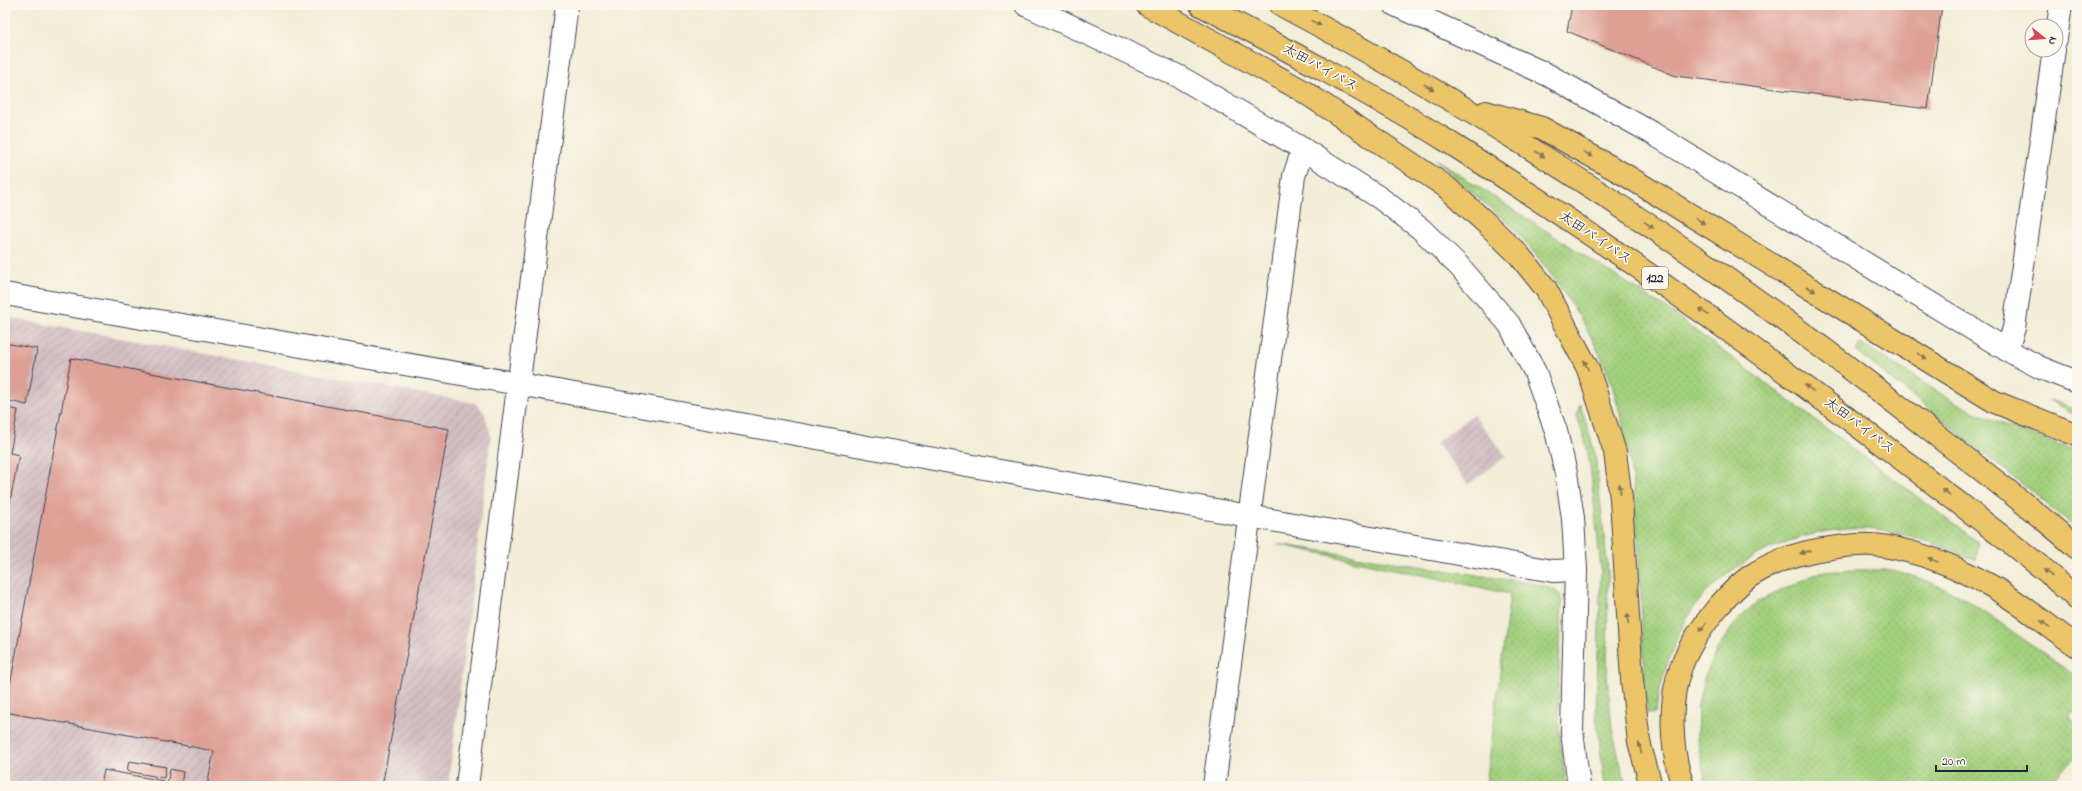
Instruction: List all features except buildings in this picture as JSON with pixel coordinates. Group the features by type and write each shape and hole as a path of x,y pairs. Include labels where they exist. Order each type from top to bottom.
{"highway":[{"path":"1147,5 1303,91 1445,186 1518,255 1546,289 1588,369 1615,452 1621,499 1632,680 1639,742 1651,786"},
{"name":"太田バイパス","path":"1201,5 1316,65 1446,140 1597,239 1729,329 1839,410 2046,572 2077,599"},
{"path":"1281,5 1462,105 1615,202 1851,368 2077,548"},
{"path":"1462,105 1542,128 1627,176 1995,402 2077,435"},
{"path":"1683,786 1678,774 1673,743 1672,707 1680,668 1700,630 1728,596 1751,575 1776,562 1812,550 1854,544 1882,546 1920,555 1993,587 2077,646"}],"street":[{"path":"467,786 567,5"},
{"path":"1026,5 1180,77 1303,149 1380,198 1421,229 1459,266 1509,324 1536,372 1556,431 1566,473 1573,518 1576,570 1572,732 1579,786"},
{"path":"1395,5 1548,75 1652,133 2007,350 2041,368 2077,382"},
{"path":"2059,18 2061,5"},
{"path":"2007,350 2014,328 2053,58"},
{"path":"1214,786 1294,176 1303,149"},
{"path":"5,294 519,384 1553,571 1576,570"}],"shaded area":[{"path":"5,317 475,403 484,412 491,436 448,786 5,786"},
{"path":"1473,414 1506,456 1468,485 1436,443"}],"green space":[{"path":"1435,159 1664,307 1978,542 1975,560 1914,537 1898,533 1865,529 1828,531 1786,542 1766,550 1729,573 1698,602 1683,625 1671,654 1661,685 1656,712 1647,713 1639,549 1631,468 1613,388 1605,367 1596,346 1584,325 1558,284 1543,264 1508,223"},
{"path":"1860,344 1950,399 1977,413 2019,431 2077,451 2077,528 1856,351"},
{"path":"2049,400 2077,409 2077,413 2068,411"},
{"path":"1580,404 1595,454 1608,571 1607,673 1612,729 1626,786 1605,786 1596,714 1601,570 1591,473 1586,444 1577,416"},
{"path":"1277,544 1541,585 1556,591 1561,596 1562,605 1558,696 1560,741 1567,786 1486,786 1510,594"},
{"path":"1894,570 1928,581 1966,599 2077,677 2077,710 2070,713 2071,721 2077,723 2077,755 2048,786 1708,786 1705,779 1697,738 1698,704 1705,675 1717,650 1738,619 1756,603 1820,572"}]}
